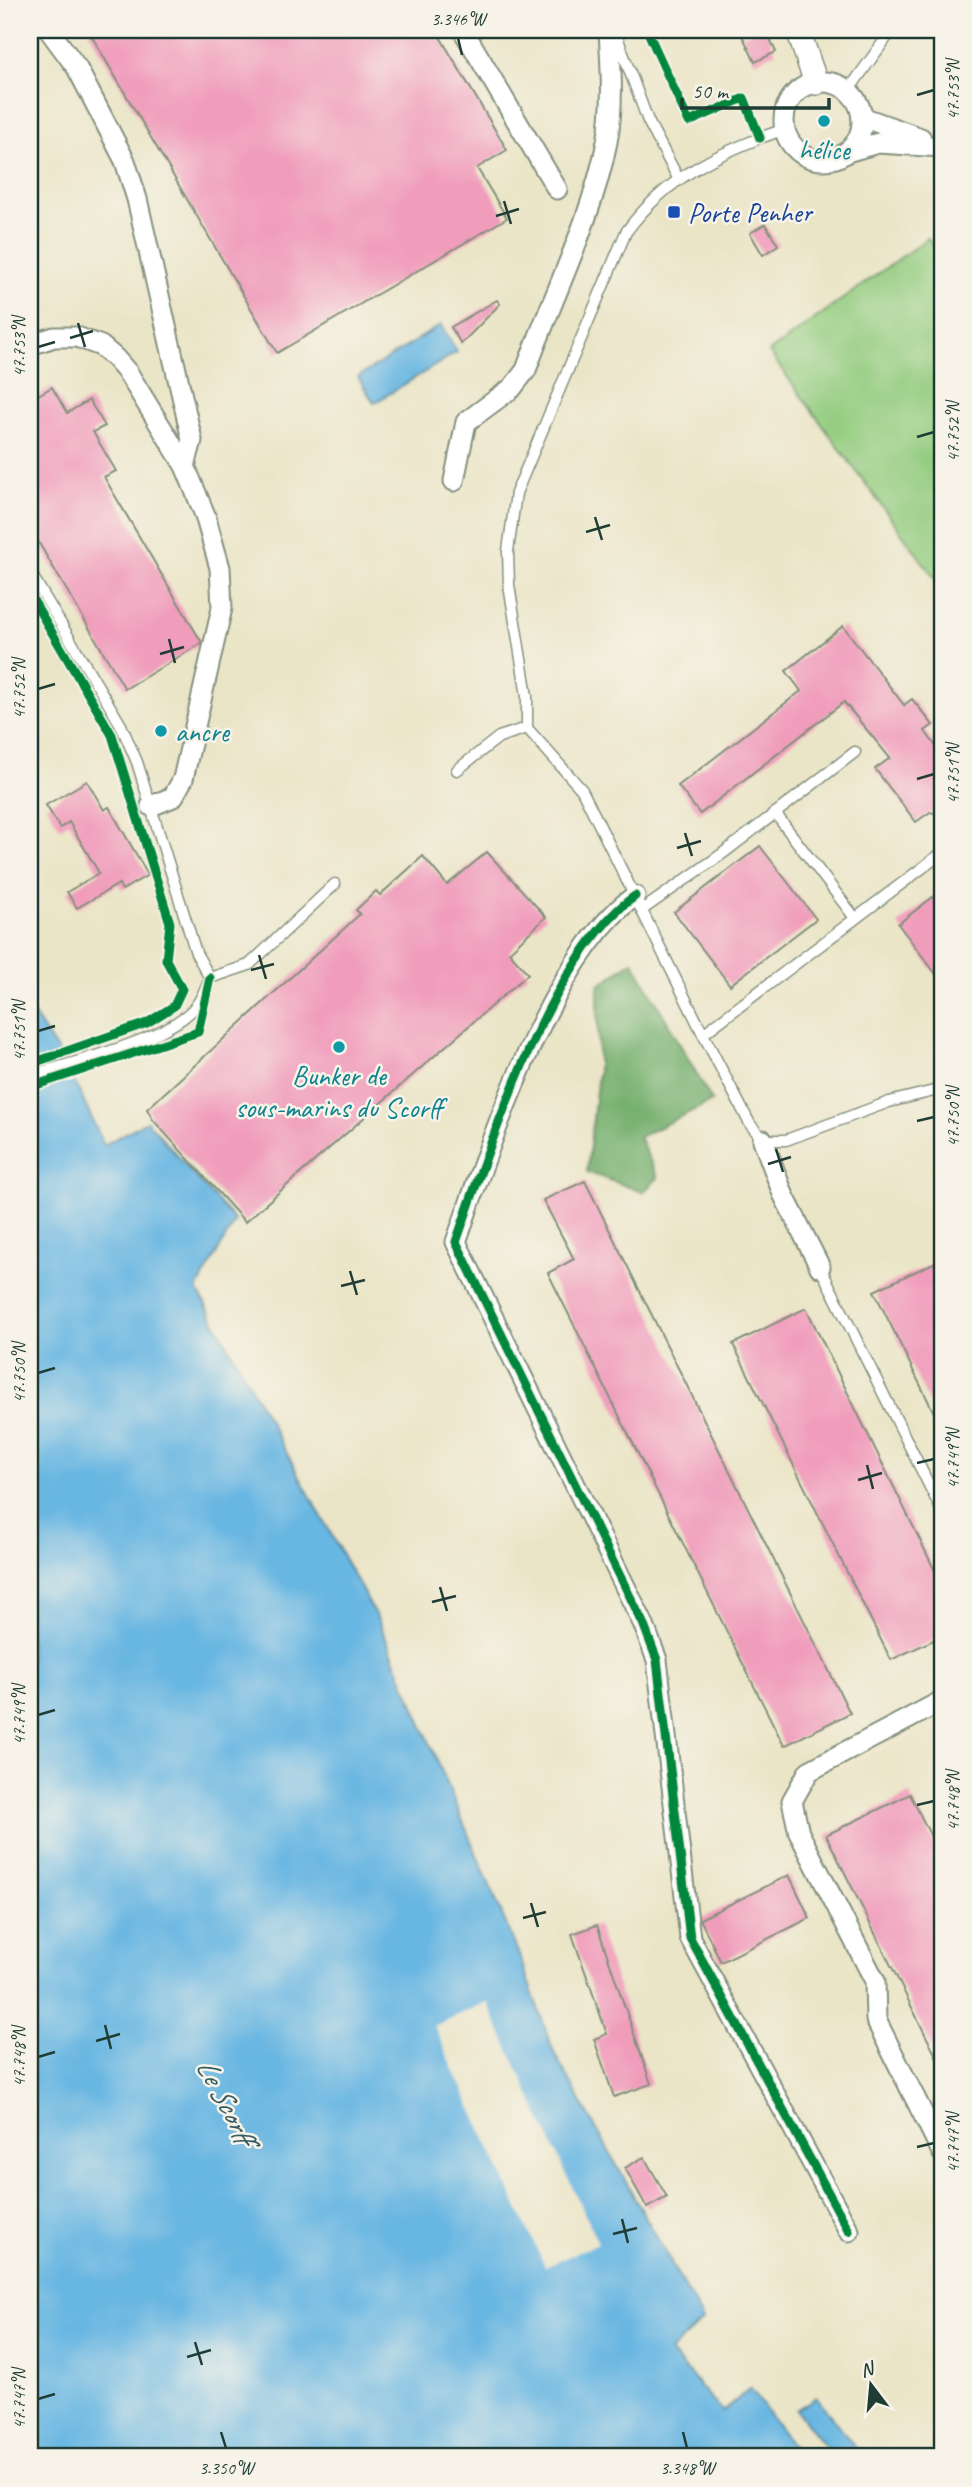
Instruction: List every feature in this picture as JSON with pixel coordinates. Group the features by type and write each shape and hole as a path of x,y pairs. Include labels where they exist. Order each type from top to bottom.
{"street":[{"path":"49,30 77,68 109,128 137,199 192,440 185,467"},
{"path":"463,30 558,189"},
{"path":"454,481 466,422 512,388 526,370 595,191 608,141 611,99 609,30"},
{"path":"798,30 816,83"},
{"path":"847,152 861,130 859,105 848,92 829,82 804,87 787,105 785,129 798,151 810,158 836,158 878,143 942,146"},
{"path":"862,117 877,125 942,146"},
{"path":"30,345 54,337 77,337 101,346 128,373 185,467 205,514 220,568 222,608 183,779 173,797 151,806"},
{"path":"639,903 613,911 588,941 543,1024 500,1117 456,1242 643,1623 657,1660 690,1938 849,2231"},
{"path":"764,1140 783,1194 820,1267"},
{"path":"942,1701 808,1771 792,1801 799,1833 875,1981 876,2020 942,2152"}],"lane":[{"path":"614,30 648,121 678,178"},
{"path":"848,92 892,30"},
{"path":"785,129 730,151 678,178 646,204 626,232 516,493 510,532 509,585 527,696 527,728 582,790 703,1034 750,1124 764,1140 786,1140 889,1102 942,1089"},
{"path":"30,572 121,725 151,806 196,953 210,978"},
{"path":"457,770 499,737 527,728"},
{"path":"639,903 775,813 855,752"},
{"path":"775,813 855,918"},
{"path":"703,1034 942,853"},
{"path":"30,1076 168,1028 197,1005 210,978 249,965 335,884"},
{"path":"820,1267 942,1511"}],"green space":[{"path":"928,238 942,257 942,588 769,352"},
{"path":"633,961 712,1101 639,1137 658,1178 643,1192 587,1172 598,1073 598,986"}],"water":[{"path":"441,325 457,352 374,403 358,377"},
{"name":"Le Scorff","path":"30,1009 66,1064 104,1145 147,1121 235,1221 197,1289 378,1620 517,1950 554,2053 703,2320 670,2352 723,2412 750,2388 800,2457 30,2457"},
{"path":"816,2397 863,2457 833,2457 796,2410"}],"pier":[{"path":"487,2002 598,2243 545,2267 434,2026"}],"building":[{"path":"88,30 436,30 507,150 477,168 507,218 277,353"},
{"path":"755,30 766,30 776,52 755,62 742,35"},
{"path":"765,224 778,245 763,255 750,233"},
{"path":"497,300 500,304 461,344 451,327"},
{"path":"52,387 67,413 89,400 105,426 93,432 116,471 104,477 202,643 125,689 30,528 30,400"},
{"path":"843,626 904,705 912,699 933,725 925,731 942,755 942,815 930,812 916,822 875,769 890,758 844,702 700,814 678,786 801,691 786,671"},
{"path":"87,781 104,810 109,807 148,875 122,890 119,884 77,908 67,892 99,873 69,822 60,828 46,805"},
{"path":"760,846 816,919 730,985 674,912"},
{"name":"Bunker de sous-marins du Scorff","path":"487,852 546,917 509,952 528,974 245,1222 153,1120 147,1109 360,914 356,910 376,891 380,895 423,856 447,885"},
{"path":"933,897 942,909 942,982 898,924"},
{"path":"585,1181 850,1713 784,1746 548,1273 574,1259 543,1200"},
{"path":"942,1259 942,1429 874,1291"},
{"path":"806,1308 942,1585 942,1636 891,1660 733,1344"},
{"path":"910,1794 942,1859 942,2068 826,1835"},
{"path":"789,1875 810,1918 721,1962 700,1919"},
{"path":"597,1925 651,2084 614,2097 594,2039 607,2034 572,1934"},
{"path":"644,2157 667,2197 647,2208 625,2168"}],"cycle path":[{"path":"647,30 689,122 744,98 760,138"},
{"path":"30,595 112,735 170,923 166,960 182,989 174,1006 147,1023 30,1064"},
{"path":"635,896 605,924 576,961 550,1006 505,1105 456,1242 643,1623 657,1660 690,1938 849,2231"},
{"path":"30,1087 198,1032 210,978"}],"place":[{"name":"hélice","path":"824,121"},
{"name":"Porte Penher","path":"674,212"},
{"name":"ancre","path":"161,731"},
{"name":"Bunker de sous-marins du Scorff","path":"339,1047"}]}
